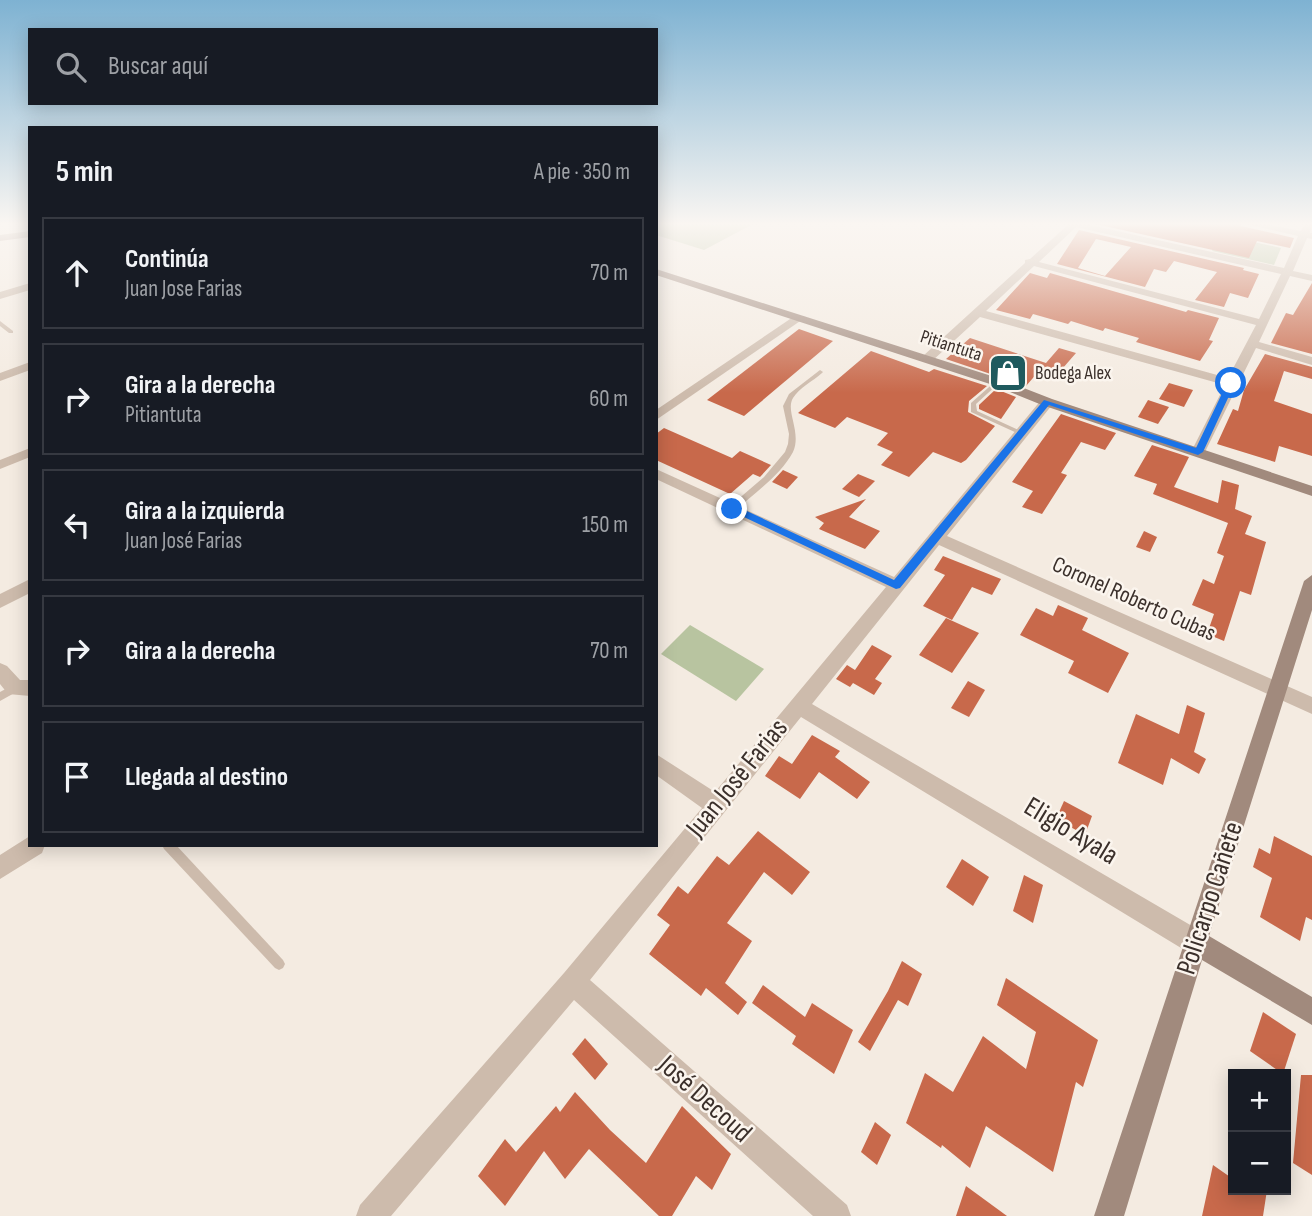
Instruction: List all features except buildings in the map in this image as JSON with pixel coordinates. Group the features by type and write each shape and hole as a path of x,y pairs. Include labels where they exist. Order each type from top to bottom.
{"street":[{"name":"Pitiantuta","path":"681,280 997,382 1047,402 1312,491"},
{"path":"927,359 1010,280"},
{"path":"1096,280 1261,323"},
{"path":"1198,452 1285,280"},
{"path":"0,296 28,287"},
{"path":"976,312 1231,383"},
{"path":"658,414 800,317"},
{"path":"1251,343 1312,361"},
{"path":"0,377 28,367"},
{"name":"Juan José Farias","path":"371,1216 573,982 1047,402"},
{"path":"0,465 28,453"},
{"path":"658,474 896,585"},
{"name":"Coronel Roberto Cubas","path":"935,537 1312,706"},
{"name":"Policarpo Cañete","path":"1109,1216 1312,581"},
{"path":"0,602 28,586"},
{"path":"0,671 15,691"},
{"name":"Eligio Ayala","path":"797,705 1312,1013"},
{"path":"658,765 716,804"},
{"path":"0,868 31,847"},
{"name":"José Decoud","path":"573,982 836,1216"}],"lane":[{"path":"0,323 11,332"},
{"path":"732,509 772,472 792,448 791,420 786,407 791,395 820,372"},
{"path":"997,382 973,404 974,412 1021,433"},
{"path":"170,847 279,964"}],"green space":[{"path":"690,625 764,669 736,701 661,654"}],"place":[{"name":"Bodega Alex","path":"1008,373"}],"route":[{"path":"732,509 896,585 1047,402 1198,452 1231,383"}]}
